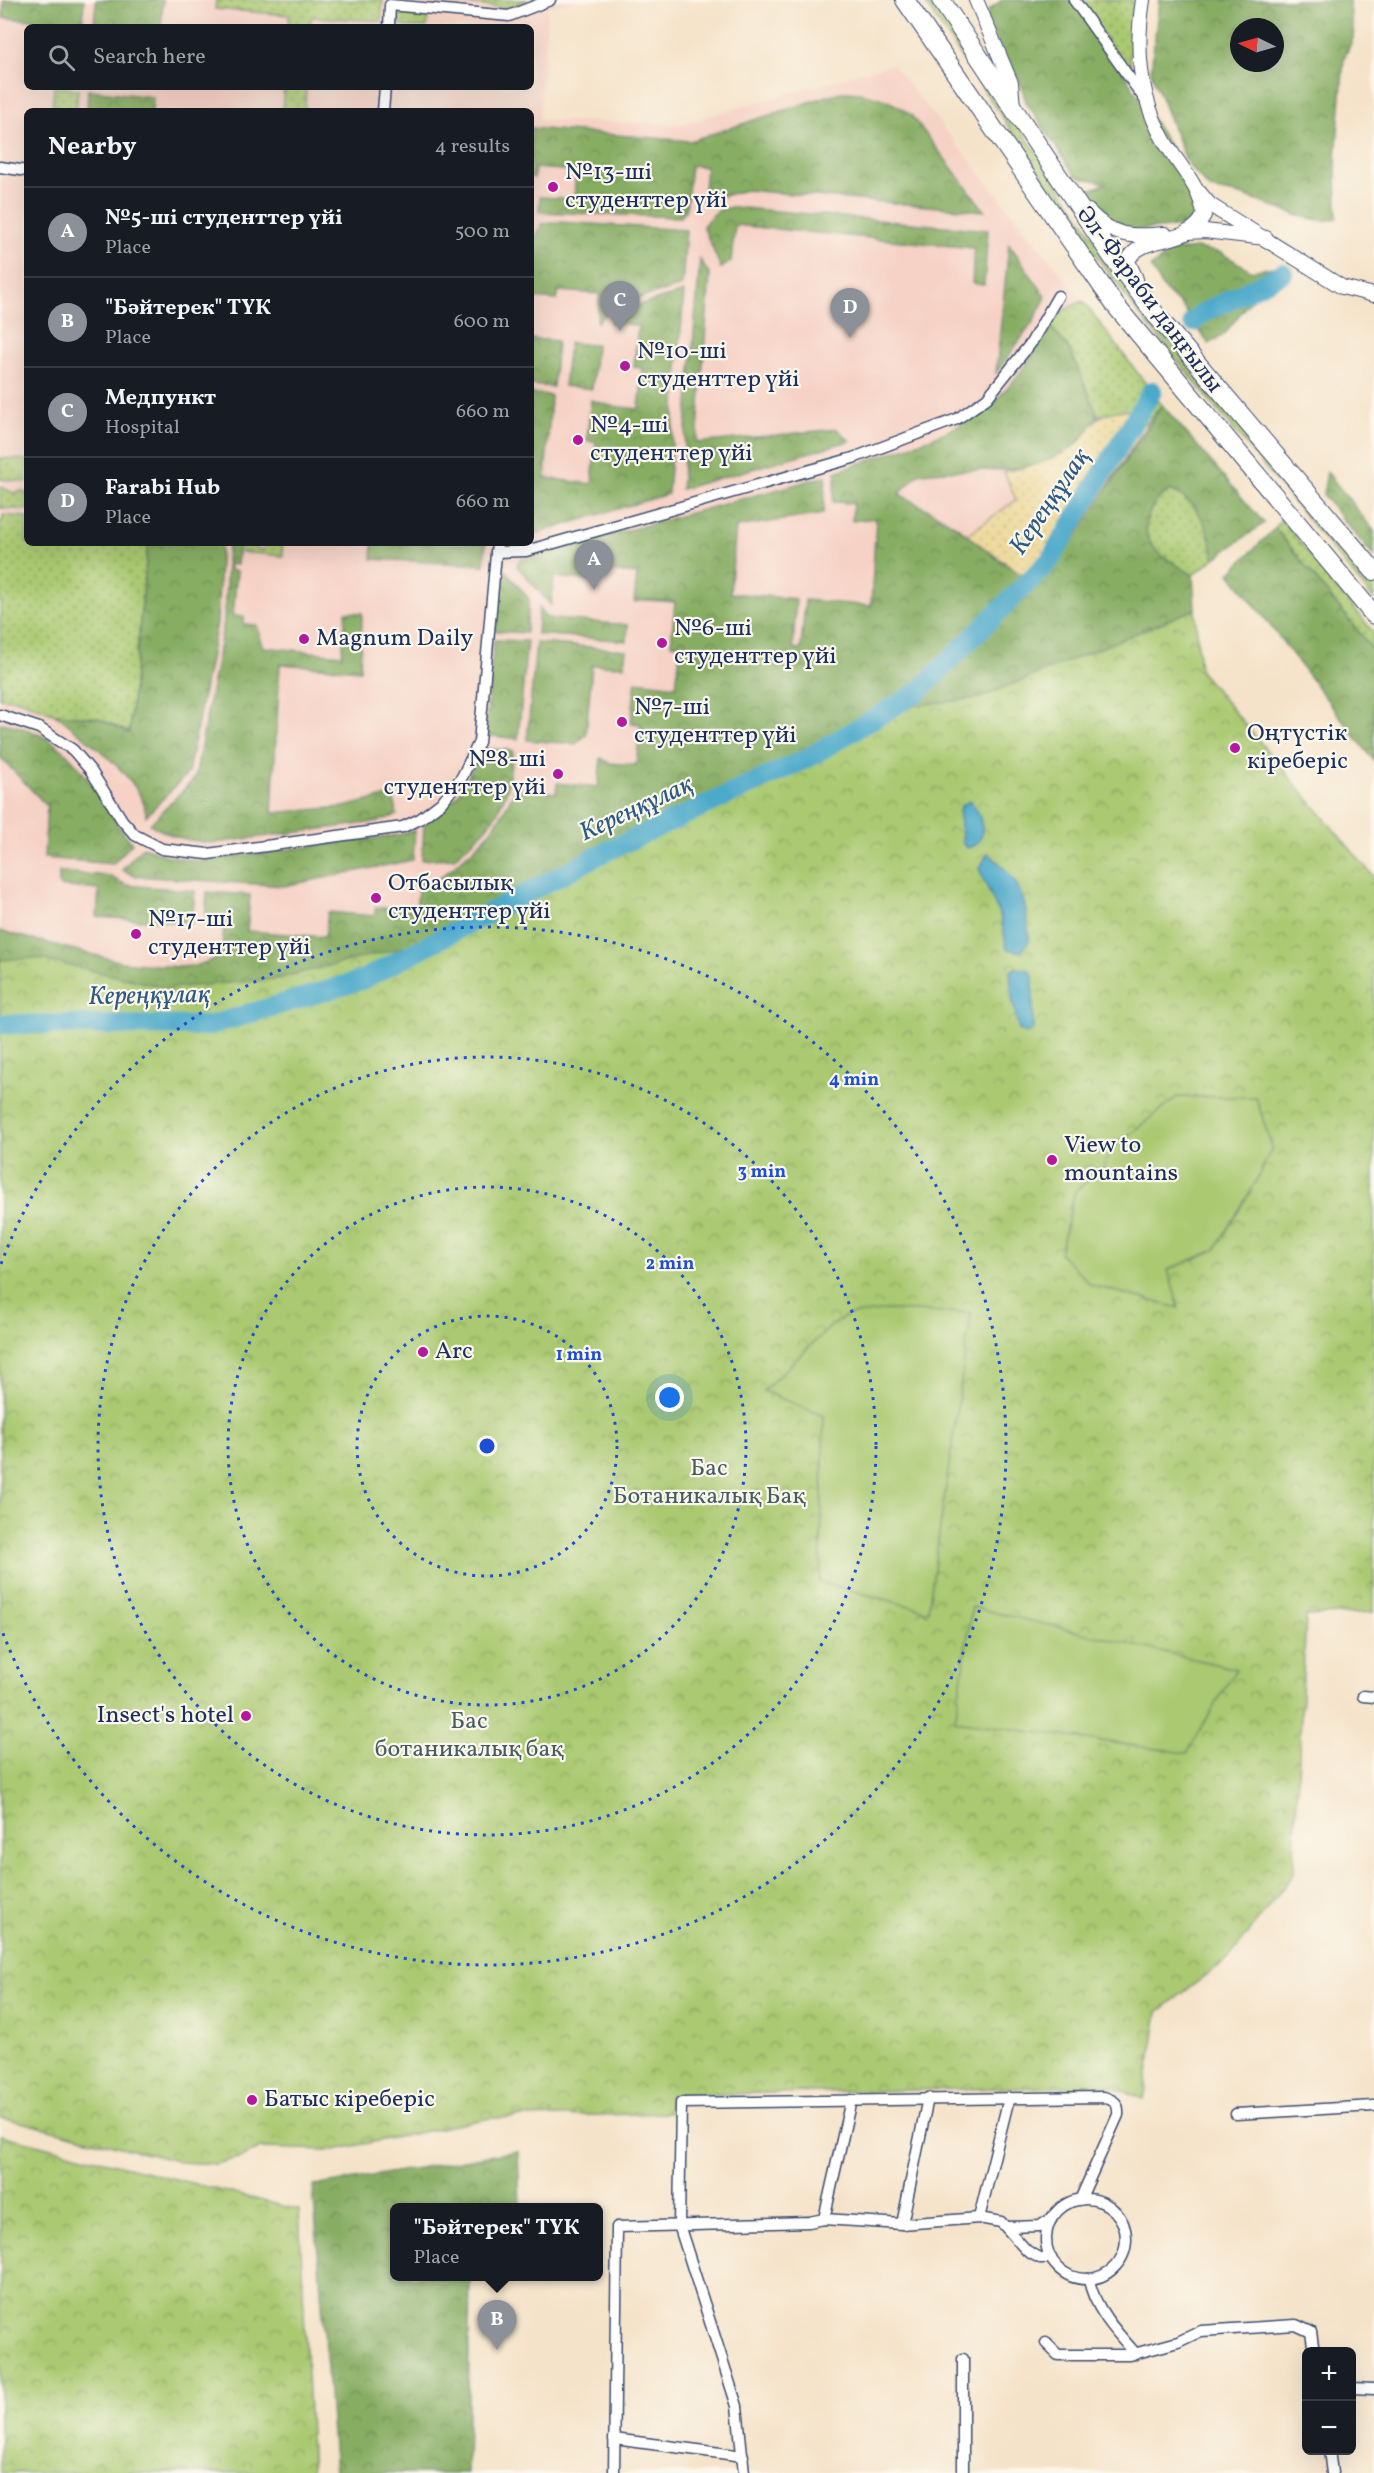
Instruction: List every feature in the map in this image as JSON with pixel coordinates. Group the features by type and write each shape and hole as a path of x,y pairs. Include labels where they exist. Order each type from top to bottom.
{"main road":[{"name":"Әл-Фараби даңғылы","path":"905,0 1115,304 1374,615"},
{"name":"Әл-Фараби даңғылы","path":"941,0 1111,255 1156,315 1374,571"}],"street":[{"path":"389,24 390,5 509,16 550,0"},
{"path":"894,0 961,80"},
{"path":"976,0 1011,83 1013,107"},
{"path":"1074,0 1146,101 1166,144 1196,189 1210,204 1342,287 1374,295"},
{"path":"1143,0 1139,61 1146,101"},
{"path":"383,108 385,90"},
{"path":"0,167 24,171"},
{"path":"1061,181 1109,230 1136,236 1208,231 1266,238"},
{"path":"1196,189 1208,231"},
{"path":"1156,315 1128,261 1136,250 1191,232 1204,215"},
{"path":"0,716 39,728 73,750 91,771 122,820 135,835 162,849 183,854 208,854 403,827 420,819 441,803 462,777 479,742 496,548 526,551 853,458 957,419 987,398 1031,343 1058,296"},
{"path":"979,2218 1009,2097"},
{"path":"744,2473 737,2406 679,2225 681,2103 1104,2097 1114,2100 1119,2106 1118,2115 1080,2200"},
{"path":"902,2224 928,2098"},
{"path":"824,2219 851,2100"},
{"path":"1236,2114 1374,2106"},
{"path":"1007,2227 1040,2226 1052,2219 1064,2206 1080,2200 1104,2204 1113,2210 1124,2229 1126,2240 1120,2259 1111,2270 1089,2279 1067,2274 1051,2258 1046,2238 1052,2219"},
{"path":"614,2473 617,2227 809,2222 824,2219 902,2224 979,2218 1001,2222 1028,2251 1040,2258 1051,2258"},
{"path":"1089,2279 1090,2290 1118,2333 1136,2354"},
{"path":"1046,2343 1058,2355 1136,2354 1179,2342 1201,2331 1296,2325 1311,2331 1313,2347"},
{"path":"963,2359 963,2473"},
{"path":"1356,2388 1374,2389"},
{"path":"614,2439 743,2456"},
{"path":"1330,2455 1332,2473"}],"shaded area":[{"path":"0,0 576,0 548,7 539,120 682,124 892,64 1083,301 1162,405 1264,523 1193,575 1195,609 276,979 0,960"}],"green space":[{"path":"4,0 84,0 82,24 39,24 33,20 3,18"},
{"path":"96,0 163,0 161,24 94,24"},
{"path":"216,0 383,0 381,21 311,17 310,24 289,24 289,15 215,9"},
{"path":"414,0 529,0 508,8"},
{"path":"923,0 934,0 1144,312 1374,586 1374,600 1140,315 1095,254"},
{"path":"1002,0 1074,0 1097,30 1191,181 1198,216 1186,226 1134,230 1113,228 1084,192 1105,184 1075,175 1026,102 1020,82 986,22 988,11"},
{"path":"1079,0 1134,0 1130,56 1132,78"},
{"path":"1159,0 1349,0 1354,36 1344,59 1336,157 1337,218 1324,221 1299,216 1241,195 1210,189 1187,163 1151,72"},
{"path":"402,12 428,13 427,24 401,24 396,21"},
{"path":"54,90 78,90 76,108 52,108"},
{"path":"88,90 153,97 152,108 87,108"},
{"path":"284,90 306,90 305,108 282,108"},
{"path":"840,92 878,97 895,104 911,115 985,211 746,190 703,201 706,167 691,165 686,209 680,217 539,212 540,197 574,199 576,171 535,168 534,178 534,128 690,141"},
{"path":"732,207 988,230 984,285 972,283 974,248 735,225 731,261 721,268 703,226 716,213"},
{"path":"558,222 686,230 682,286 614,305 597,322 600,294 559,291 557,300 534,298 534,241 542,224"},
{"path":"1009,244 1046,297 1033,322 996,373"},
{"path":"1196,248 1221,253 1252,271 1285,265 1245,307 1225,334 1209,344 1182,306 1163,288 1151,267 1172,251"},
{"path":"700,260 710,275 697,443 837,429 850,441 681,489"},
{"path":"684,292 668,494 534,534 534,393 551,396 545,478 592,484 596,442 587,441 591,400 611,406 639,409 643,368 634,367 638,326 610,322 616,312"},
{"path":"1083,301 1162,405 1147,424 1130,413 1124,412 1112,412 1098,416 1070,350 1050,326 1064,310"},
{"path":"1050,326 1070,350 1098,416 1078,441 1071,448 1052,458 1015,469 938,471 918,474 899,494 939,515 1010,567 1032,575 1111,483 1162,405 1264,523 1214,559 1210,537 1196,509 1180,495 1170,490 1157,501 1146,524 1149,540 1163,556 1193,575 1195,609 979,698 0,1168 0,931 122,962 178,967 195,966 221,957 224,929 205,927 207,892 250,895 247,931 325,937 328,912 374,916 376,907 416,910 419,881 434,883 471,852 491,831 515,789 556,793 557,783 598,787 601,758 609,763 636,765 641,724 631,723 636,681 676,686 681,645 671,644 675,602 647,600 634,602 637,574 595,570 594,581 554,577 551,605 517,566 519,560 826,476 823,514 736,527 730,593 796,599 793,648 801,649 805,600 871,606 876,518 852,521 853,503 833,502 836,472 931,438 981,412 1011,384"},
{"path":"534,339 557,341 553,387 534,385"},
{"path":"569,343 596,345 592,389 564,386"},
{"path":"0,458 24,460 24,482 0,479"},
{"path":"1327,472 1374,531 1374,557 1323,495"},
{"path":"0,487 14,493 24,492 24,510 0,508"},
{"path":"1170,490 1180,495 1196,509 1210,537 1214,559 1193,575 1158,552 1149,540 1146,524 1148,516 1157,501"},
{"path":"3,515 24,517 24,546 148,546 129,733 98,718 55,714 16,699 0,698 0,522 2,522"},
{"path":"1281,519 1374,633 1374,651 1275,528"},
{"path":"1275,528 1374,651 1374,761 1230,573"},
{"path":"148,546 221,546 217,623 188,773 146,816 143,802 136,788 124,774 96,746 55,714 98,718 129,733"},
{"path":"228,546 239,546 237,565 229,564 229,570 237,571 233,616 244,617 244,624 257,625 263,647 342,655 346,612 362,613 360,670 280,664 272,813 344,807 393,795 397,815 376,822 214,843 181,838 150,824 195,778 224,622"},
{"path":"242,546 254,546 255,549 263,550 265,546 282,546 283,556 241,552"},
{"path":"373,546 486,546 484,565 372,559"},
{"path":"505,570 529,599 526,633 495,631 499,582"},
{"path":"539,608 546,618 628,625 627,641 537,634"},
{"name":"Бас ботаникалық бақ","path":"1195,609 1200,671 1374,877 1374,1612 1306,1616 1293,1875 1229,1958 1158,2012 1144,2099 1111,2086 670,2095 670,2113 489,2118 334,2150 261,2148 242,2157 215,2164 181,2162 0,2117 0,960 36,958 168,988 276,979 417,944 680,812 808,752 878,710 979,698"},
{"path":"494,640 527,641 518,739 485,735"},
{"path":"536,643 626,650 624,666 592,665 586,735 575,744 527,740"},
{"path":"0,723 27,729 48,739 65,752 79,768 132,843 113,864 44,858 47,806 0,757"},
{"path":"483,748 513,751 507,791 497,813 483,832 454,858 422,860 424,825 457,796"},
{"path":"415,830 413,860 284,886 135,876 122,870 143,847 168,856 198,861 399,835"},
{"path":"59,872 109,876 126,885 195,891 192,923 97,917 99,890 59,886"},
{"path":"1177,1097 1256,1097 1272,1148 1253,1187 1215,1250 1168,1270 1179,1308 1091,1285 1060,1253 1075,1191 1104,1167 1111,1149"},
{"path":"888,1310 971,1313 928,1611 820,1582 824,1416 763,1391 832,1325 848,1315"},
{"path":"972,1607 1236,1669 1187,1753 955,1721"},
{"path":"0,2135 299,2210 312,2473 0,2473"},
{"path":"518,2151 520,2203 390,2203 390,2281 470,2281 467,2473 335,2473 313,2186"}],"sand":[{"path":"1125,410 1147,424 1079,532 1050,569 1042,574 1019,573 967,535 1016,500 1004,472 1038,464 1062,454 1084,437 1096,420 1112,412"}],"water":[{"path":"970,801 981,820 982,834 975,845 967,848 963,844 959,810 962,805"},
{"path":"988,853 1008,872 1024,902 1029,941 1021,952 1007,949 1001,918 979,869"},
{"path":"1015,968 1029,970 1033,976 1033,1029 1027,1034 1019,1030 1012,999 1010,972"}],"waterway":[{"name":"Кереңқұлақ","path":"1193,322 1203,313 1283,273"},
{"name":"Кереңқұлақ","path":"0,1024 208,1026 362,980 605,852 808,758 918,692 1050,560 1152,391"}],"place":[{"name":"№13-ші студенттер үйі","path":"553,187"},
{"name":"Медпункт","path":"620,331"},
{"name":"Farabi Hub","path":"850,338"},
{"name":"№10-ші студенттер үйі","path":"625,366"},
{"name":"№4-ші студенттер үйі","path":"578,440"},
{"name":"№5-ші студенттер үйі","path":"594,590"},
{"name":"Magnum Daily","path":"304,639"},
{"name":"№6-ші студенттер үйі","path":"662,643"},
{"name":"№7-ші студенттер үйі","path":"622,722"},
{"name":"Оңтүстік кіреберіс","path":"1235,748"},
{"name":"№8-ші студенттер үйі","path":"558,774"},
{"name":"Отбасылық студенттер үйі","path":"376,898"},
{"name":"№17-ші студенттер үйі","path":"136,934"},
{"name":"View to mountains","path":"1052,1160"},
{"name":"Arc","path":"423,1352"},
{"name":"Insect's hotel","path":"246,1716"},
{"name":"Батыс кіреберіс","path":"252,2100"},
{"name":"\"Бәйтерек\" ТҮК","path":"497,2350"}],"park label":[{"name":"Бас Ботаникалық Бақ","path":"709,1483"}]}
